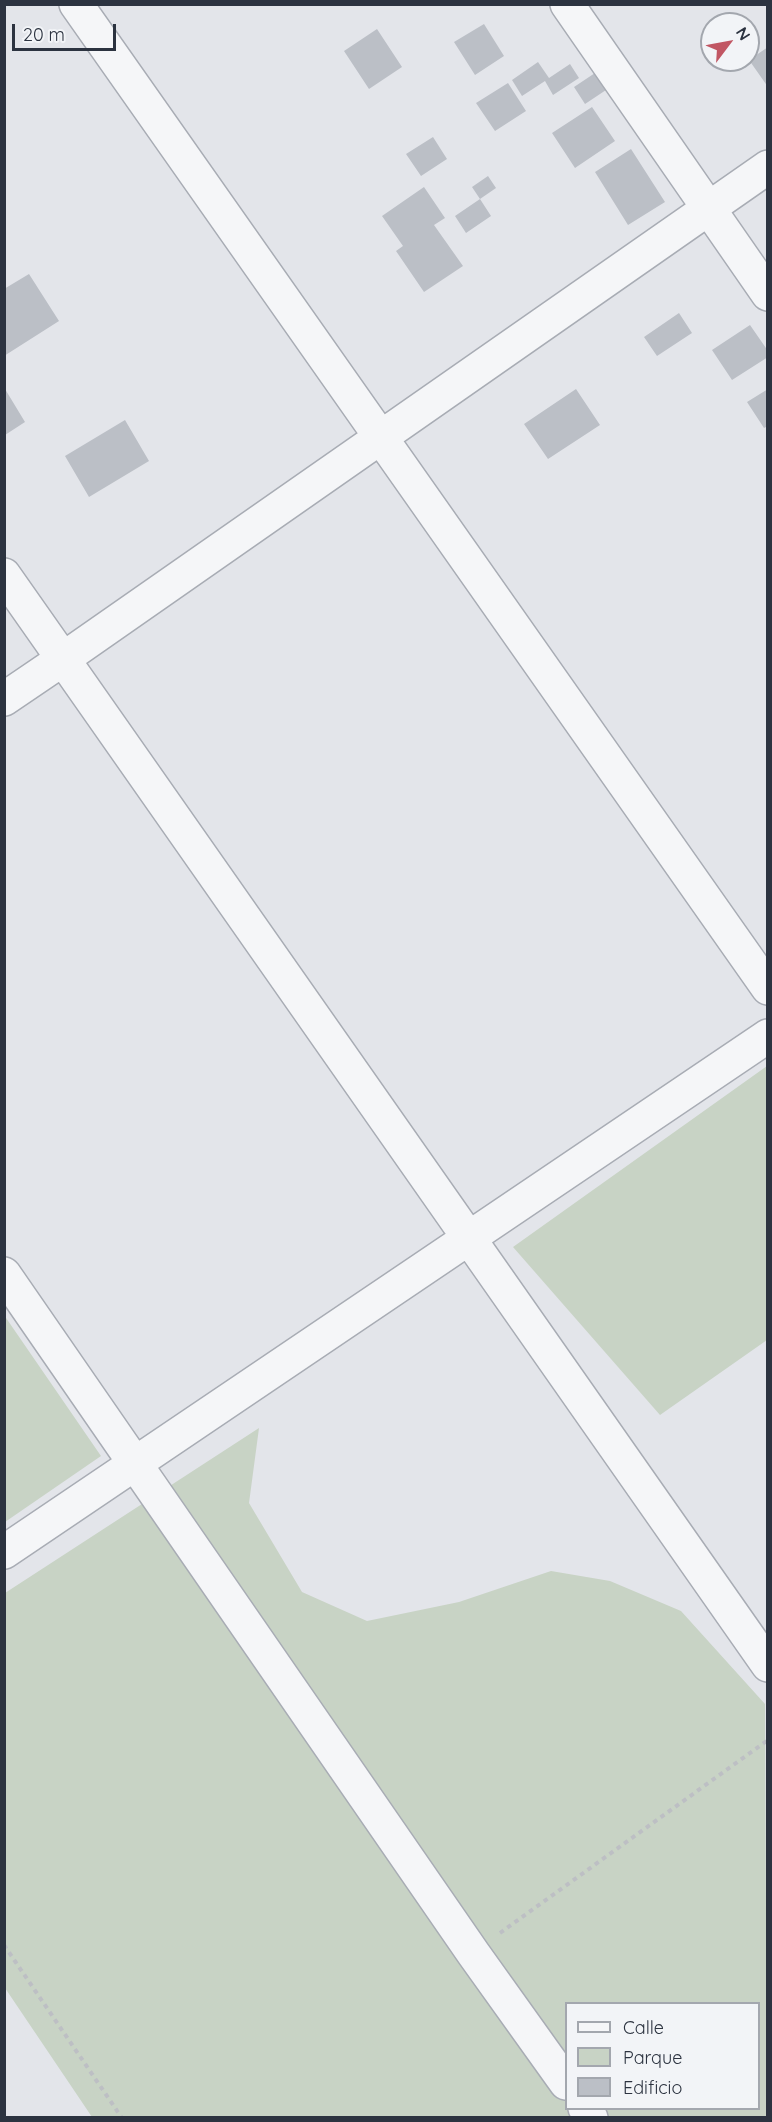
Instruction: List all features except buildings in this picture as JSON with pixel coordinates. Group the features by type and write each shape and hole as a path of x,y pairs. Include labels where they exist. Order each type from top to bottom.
{"street":[{"path":"76,4 768,988"},
{"path":"567,4 768,294"},
{"path":"4,699 768,167"},
{"path":"4,575 768,1665"},
{"path":"4,1552 768,1036"},
{"path":"4,1274 473,1953 565,2080"}],"path":[{"path":"473,1953 768,1740"},
{"path":"4,1946 122,2118"}],"green space":[{"path":"767,1066 767,1340 660,1415 513,1247"},
{"path":"4,1315 101,1456 5,1522 4,1522"},
{"path":"259,1428 249,1503 302,1592 367,1621 459,1602 551,1571 610,1581 681,1611 765,1704 767,2117 92,2117 5,1988 5,1593"}]}
